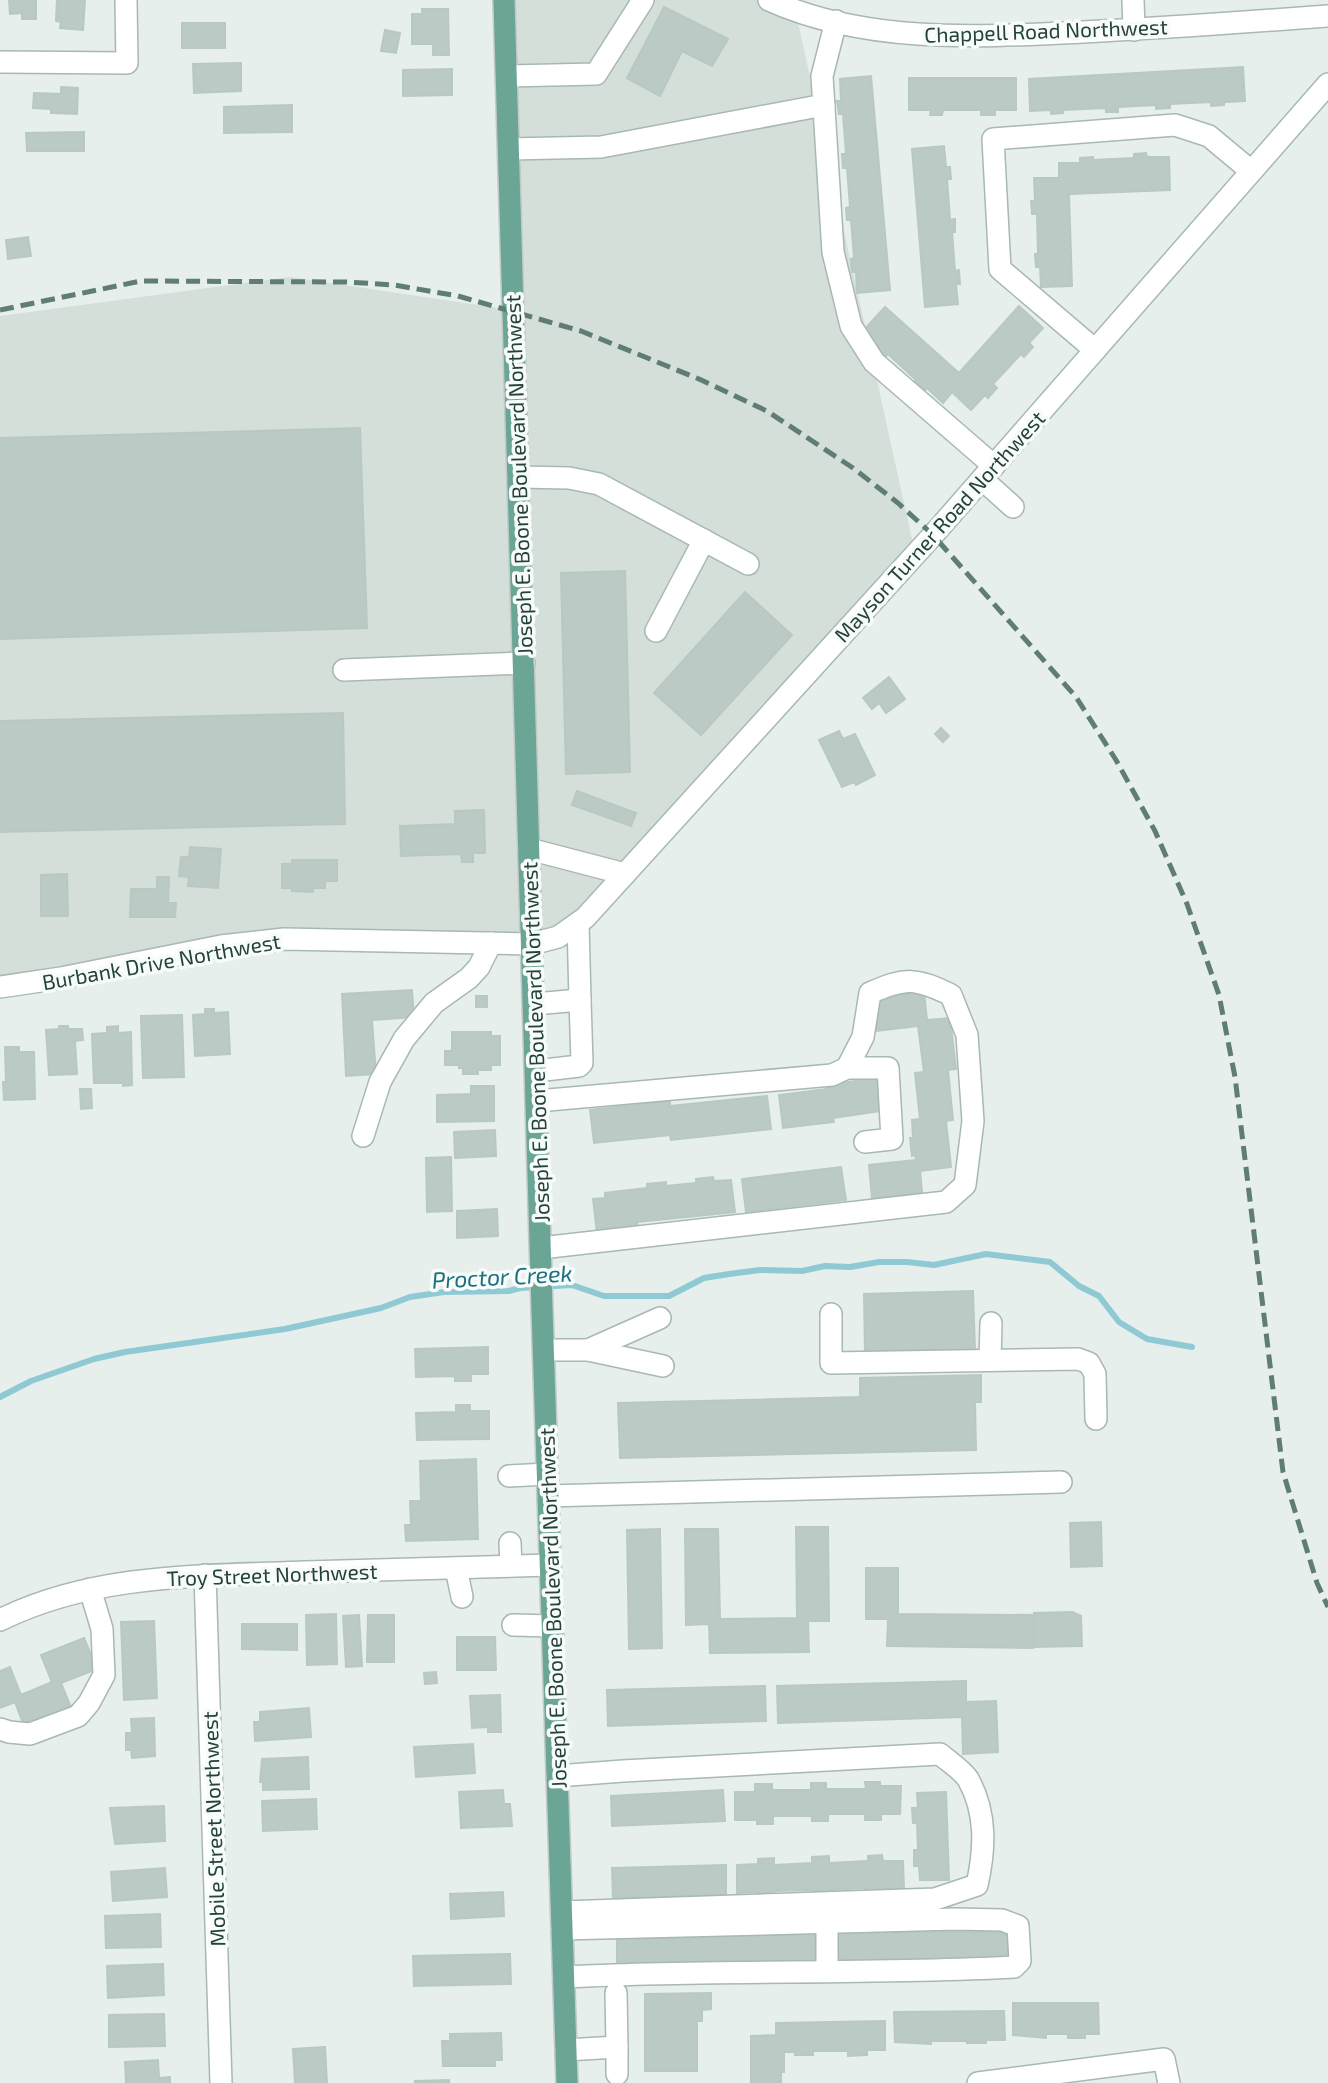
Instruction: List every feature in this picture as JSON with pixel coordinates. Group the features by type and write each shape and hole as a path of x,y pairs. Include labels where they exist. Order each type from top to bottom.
{"main road":[{"name":"Joseph E. Boone Boulevard Northwest","path":"504,0 567,2083"}],"street":[{"path":"0,62 127,63 126,0"},
{"path":"507,76 596,74 643,0"},
{"name":"Chappell Road Northwest","path":"769,0 798,13 869,29 914,34 1032,34 1134,30 1328,16"},
{"path":"1132,0 1134,30"},
{"path":"1324,0 1328,16"},
{"path":"836,21 822,76 833,253 851,326 874,362 988,473 1013,507"},
{"name":"Mayson Turner Road Northwest","path":"532,944 558,937 585,918 988,473 1328,83"},
{"path":"510,149 601,148 824,105"},
{"path":"1095,350 1000,269 993,139 1175,125 1209,136 1251,171"},
{"path":"518,477 569,478 599,484 748,564"},
{"path":"656,631 704,540"},
{"path":"344,670 523,663"},
{"path":"529,849 625,874"},
{"path":"536,1072 579,1066 582,1063 578,923"},
{"name":"Burbank Drive Northwest","path":"0,987 61,978 221,946 284,939 532,944"},
{"path":"363,1136 380,1082 404,1039 434,1003 469,978 479,967 491,943"},
{"path":"541,1258 946,1202 965,1185 974,1121 967,1035 951,995 924,982 895,982 870,993 863,1037 847,1068"},
{"path":"534,1004 580,1000"},
{"path":"537,1101 832,1075 847,1068 888,1068 892,1139 865,1142"},
{"path":"831,1314 831,1363 1078,1359 1089,1363 1095,1374 1096,1419"},
{"path":"588,1350 660,1318"},
{"path":"990,1360 991,1323"},
{"path":"544,1350 588,1350 663,1366"},
{"path":"509,1476 547,1474"},
{"path":"548,1496 1061,1482"},
{"path":"510,1544 511,1566"},
{"name":"Troy Street Northwest","path":"0,1620 61,1596 129,1580 550,1565"},
{"path":"456,1568 462,1597"},
{"name":"Mobile Street Northwest","path":"205,1576 220,2083"},
{"path":"0,1729 30,1734 78,1716 89,1703 104,1675 102,1629 90,1589"},
{"path":"513,1625 552,1626"},
{"path":"557,1776 623,1770 940,1754 967,1777 982,1815 984,1852 977,1885 935,1899 562,1920"},
{"path":"562,1920 1002,1920 1018,1926 1020,1962 1014,1966 949,1970 564,1977"},
{"path":"827,1922 827,1971"},
{"path":"616,1993 617,2074"},
{"path":"566,2050 617,2048"},
{"path":"987,2082 1164,2059 1169,2083"}],"shaded area":[{"path":"510,0 766,0 797,18 915,553 556,940 252,941 0,981 0,316 290,277 519,311"}],"building":[{"path":"9,0 36,0 36,19 22,19 22,13 10,14"},
{"path":"57,0 85,0 83,30 60,28 61,22 56,21"},
{"path":"664,7 728,39 712,66 682,51 660,96 627,78"},
{"path":"422,9 448,9 449,55 433,55 433,44 412,44 412,14 422,14"},
{"path":"182,23 225,23 225,48 182,48"},
{"path":"385,30 400,33 396,53 381,51"},
{"path":"241,63 241,91 194,93 193,64"},
{"path":"1243,67 1245,101 1211,106 1211,102 1170,104 1170,108 1156,109 1156,105 1118,107 1118,112 1106,112 1106,108 1063,110 1063,113 1051,114 1051,110 1030,111 1029,79"},
{"path":"452,69 452,95 403,96 403,70"},
{"path":"871,76 890,290 857,293 856,272 852,272 851,259 854,258 851,220 847,220 846,208 850,207 847,168 843,168 842,154 846,154 843,114 839,114 837,101 841,101 840,79"},
{"path":"909,78 1016,78 1016,110 995,110 995,115 981,115 981,110 943,110 942,115 930,115 931,110 909,110"},
{"path":"61,87 78,88 77,114 51,113 51,109 33,108 34,93 61,94"},
{"path":"292,105 292,132 224,133 224,107"},
{"path":"84,132 84,151 27,151 26,133"},
{"path":"944,146 946,167 950,167 951,179 947,179 950,220 955,219 955,232 952,232 955,271 959,270 960,284 956,284 958,304 925,307 912,149"},
{"path":"1146,153 1147,157 1169,157 1170,190 1069,194 1072,286 1041,287 1040,267 1036,267 1035,254 1038,254 1037,214 1032,214 1031,201 1035,201 1034,178 1059,178 1059,163 1080,163 1080,158 1134,158 1134,154"},
{"path":"28,237 31,256 8,259 6,240"},
{"path":"1019,306 1043,328 1029,343 1033,347 1024,357 1021,354 993,384 997,388 988,398 985,395 971,410 952,392 943,403 927,388 924,391 914,382 916,380 888,354 885,357 876,348 878,346 862,332 885,307 959,373"},
{"path":"360,428 367,628 0,639 0,438"},
{"path":"625,571 630,772 566,774 561,573"},
{"path":"745,592 792,635 701,735 654,693"},
{"path":"889,677 905,699 886,713 879,703 872,709 863,698"},
{"path":"343,713 345,824 0,832 0,721"},
{"path":"941,728 949,736 943,742 935,734"},
{"path":"839,731 843,739 855,734 875,775 856,785 854,782 842,787 819,740"},
{"path":"577,791 636,813 631,826 572,805"},
{"path":"484,810 485,853 473,853 473,862 462,862 461,854 401,856 400,826 455,824 455,811"},
{"path":"190,847 221,849 218,888 188,886 189,877 179,876 181,857 189,857"},
{"path":"292,860 337,860 337,881 325,881 325,888 313,888 313,892 282,888 282,864 292,864"},
{"path":"67,874 68,916 41,916 41,875"},
{"path":"157,877 169,877 168,903 176,903 175,917 130,917 131,889 157,889"},
{"path":"412,990 414,1017 372,1020 376,1074 346,1076 342,994"},
{"path":"924,992 927,1020 950,1018 956,1069 948,1070 953,1120 946,1121 951,1167 920,1171 922,1192 872,1198 869,1165 916,1160 915,1155 912,1156 910,1138 913,1138 912,1120 920,1119 915,1073 924,1072 918,1026 877,1031 873,998"},
{"path":"476,996 487,996 487,1007 476,1007"},
{"path":"205,1009 214,1009 214,1013 228,1012 230,1054 195,1056 193,1015 205,1014"},
{"path":"182,1015 184,1077 143,1078 141,1016"},
{"path":"59,1026 82,1029 83,1040 75,1041 77,1074 49,1075 46,1030 59,1029"},
{"path":"118,1026 118,1033 131,1032 132,1085 94,1083 92,1034 107,1033 107,1027"},
{"path":"452,1032 491,1032 491,1036 500,1036 500,1065 491,1065 491,1070 478,1070 478,1074 463,1074 463,1068 459,1068 459,1065 445,1065 445,1051 452,1051"},
{"path":"5,1047 19,1047 19,1052 34,1052 35,1099 4,1100"},
{"path":"877,1078 881,1111 833,1118 834,1122 783,1128 779,1095 827,1089 827,1085"},
{"path":"471,1086 494,1086 494,1121 437,1122 437,1095 471,1094"},
{"path":"80,1089 91,1089 92,1108 81,1109"},
{"path":"767,1096 771,1129 671,1140 670,1135 594,1143 590,1110 670,1101 670,1106"},
{"path":"495,1130 496,1156 455,1158 454,1132"},
{"path":"451,1157 452,1211 427,1212 426,1158"},
{"path":"841,1167 846,1200 746,1212 742,1179"},
{"path":"713,1177 714,1181 731,1180 735,1212 637,1222 638,1228 597,1233 593,1199 605,1198 605,1193 647,1188 647,1184 666,1182 666,1186 696,1183 696,1179"},
{"path":"497,1209 498,1236 457,1238 457,1211"},
{"path":"973,1291 975,1351 865,1353 864,1294"},
{"path":"488,1347 488,1374 471,1374 471,1381 455,1381 455,1376 416,1377 415,1349"},
{"path":"981,1375 981,1402 975,1402 976,1450 620,1458 618,1403 860,1397 860,1378"},
{"path":"456,1405 470,1405 470,1411 489,1411 489,1439 417,1440 416,1413 456,1412"},
{"path":"476,1459 478,1539 406,1541 405,1525 411,1525 410,1501 421,1501 420,1461"},
{"path":"1101,1522 1102,1566 1071,1567 1070,1523"},
{"path":"796,1527 828,1527 829,1621 808,1621 809,1652 710,1653 709,1624 686,1625 685,1529 718,1529 720,1619 797,1618"},
{"path":"660,1529 662,1648 629,1649 627,1530"},
{"path":"866,1568 898,1568 898,1614 1033,1615 1033,1648 887,1646 888,1619 866,1619"},
{"path":"1072,1612 1081,1616 1082,1646 1034,1647 1034,1613"},
{"path":"336,1614 337,1664 307,1665 306,1615"},
{"path":"359,1615 362,1666 346,1667 343,1616"},
{"path":"368,1615 394,1615 394,1662 367,1662"},
{"path":"154,1621 157,1698 124,1700 121,1622"},
{"path":"242,1624 297,1624 297,1650 242,1649"},
{"path":"457,1637 495,1637 496,1670 457,1670"},
{"path":"84,1638 97,1669 61,1683 72,1710 25,1729 15,1702 0,1708 0,1671 10,1667 21,1695 52,1682 41,1655"},
{"path":"436,1672 437,1683 425,1684 424,1673"},
{"path":"966,1681 966,1702 996,1701 998,1752 963,1754 962,1717 778,1723 777,1686"},
{"path":"765,1686 766,1721 608,1726 607,1690"},
{"path":"500,1695 501,1732 488,1732 488,1727 472,1728 470,1696"},
{"path":"309,1708 311,1737 255,1741 254,1722 260,1722 260,1712"},
{"path":"154,1718 155,1756 132,1758 131,1750 126,1750 126,1733 132,1733 131,1719"},
{"path":"473,1744 475,1773 416,1777 414,1747"},
{"path":"308,1757 309,1789 263,1790 263,1782 260,1782 262,1759"},
{"path":"865,1782 880,1782 880,1786 901,1786 900,1814 881,1814 881,1820 865,1820 865,1814 828,1814 828,1821 812,1821 812,1816 773,1816 773,1824 757,1824 757,1820 735,1820 735,1792 755,1792 755,1784 772,1784 772,1790 811,1790 811,1783 826,1783 826,1789 866,1789"},
{"path":"503,1790 504,1804 510,1804 512,1826 461,1828 459,1792"},
{"path":"723,1790 725,1821 612,1826 611,1796"},
{"path":"946,1792 949,1880 920,1880 919,1866 914,1866 914,1850 918,1850 917,1823 913,1823 912,1808 918,1808 917,1793"},
{"path":"316,1799 317,1829 263,1831 262,1801"},
{"path":"164,1806 165,1841 115,1844 110,1808"},
{"path":"882,1855 883,1861 903,1861 904,1889 883,1889 882,1895 865,1895 865,1888 829,1890 829,1896 812,1897 812,1890 774,1891 774,1898 759,1898 758,1892 737,1893 737,1865 758,1864 758,1859 774,1858 774,1865 812,1863 812,1857 829,1856 829,1863 868,1861 868,1856"},
{"path":"726,1865 726,1894 613,1898 612,1868"},
{"path":"165,1868 167,1897 113,1901 111,1872"},
{"path":"503,1892 504,1916 451,1919 450,1894"},
{"path":"160,1914 161,1947 106,1948 105,1916"},
{"path":"832,1932 1009,1932 1009,1961 832,1961"},
{"path":"815,1934 816,1964 617,1967 617,1938"},
{"path":"510,1954 511,1984 414,1986 413,1956"},
{"path":"163,1964 164,1995 108,1998 107,1966"},
{"path":"711,1993 711,2009 702,2010 702,2021 697,2021 697,2071 645,2071 645,1994"},
{"path":"1013,2003 1098,2003 1099,2034 1085,2034 1085,2038 1068,2038 1068,2034 1046,2034 1046,2038 1013,2035"},
{"path":"1004,2011 1005,2040 986,2040 986,2043 931,2041 931,2044 895,2042 894,2012"},
{"path":"164,2014 165,2046 109,2047 109,2015"},
{"path":"885,2021 885,2050 867,2050 867,2055 848,2056 848,2051 813,2051 813,2055 784,2052 781,2083 751,2083 751,2036 776,2035 776,2023"},
{"path":"501,2033 502,2060 495,2060 495,2066 443,2066 442,2041 450,2041 450,2034"},
{"path":"325,2047 327,2083 295,2083 293,2049"},
{"path":"158,2060 159,2078 170,2077 170,2083 126,2083 125,2062"},
{"path":"449,2080 449,2083 415,2083 415,2081"}],"waterway":[{"name":"Proctor Creek","path":"0,1397 31,1381 94,1359 125,1352 285,1329 381,1308 410,1297 444,1292 509,1291 572,1285 604,1296 669,1296 704,1278 729,1274 760,1270 802,1271 825,1266 850,1267 879,1262 934,1265 986,1254 1050,1262 1079,1286 1099,1296 1119,1322 1147,1339 1192,1347"}],"railway":[{"path":"0,310 141,281 347,282 394,285 458,296 581,331 699,379 767,411 853,468 933,535 1076,697 1116,760 1155,831 1187,904 1219,995 1235,1077 1283,1472 1317,1583 1328,1607"}]}
